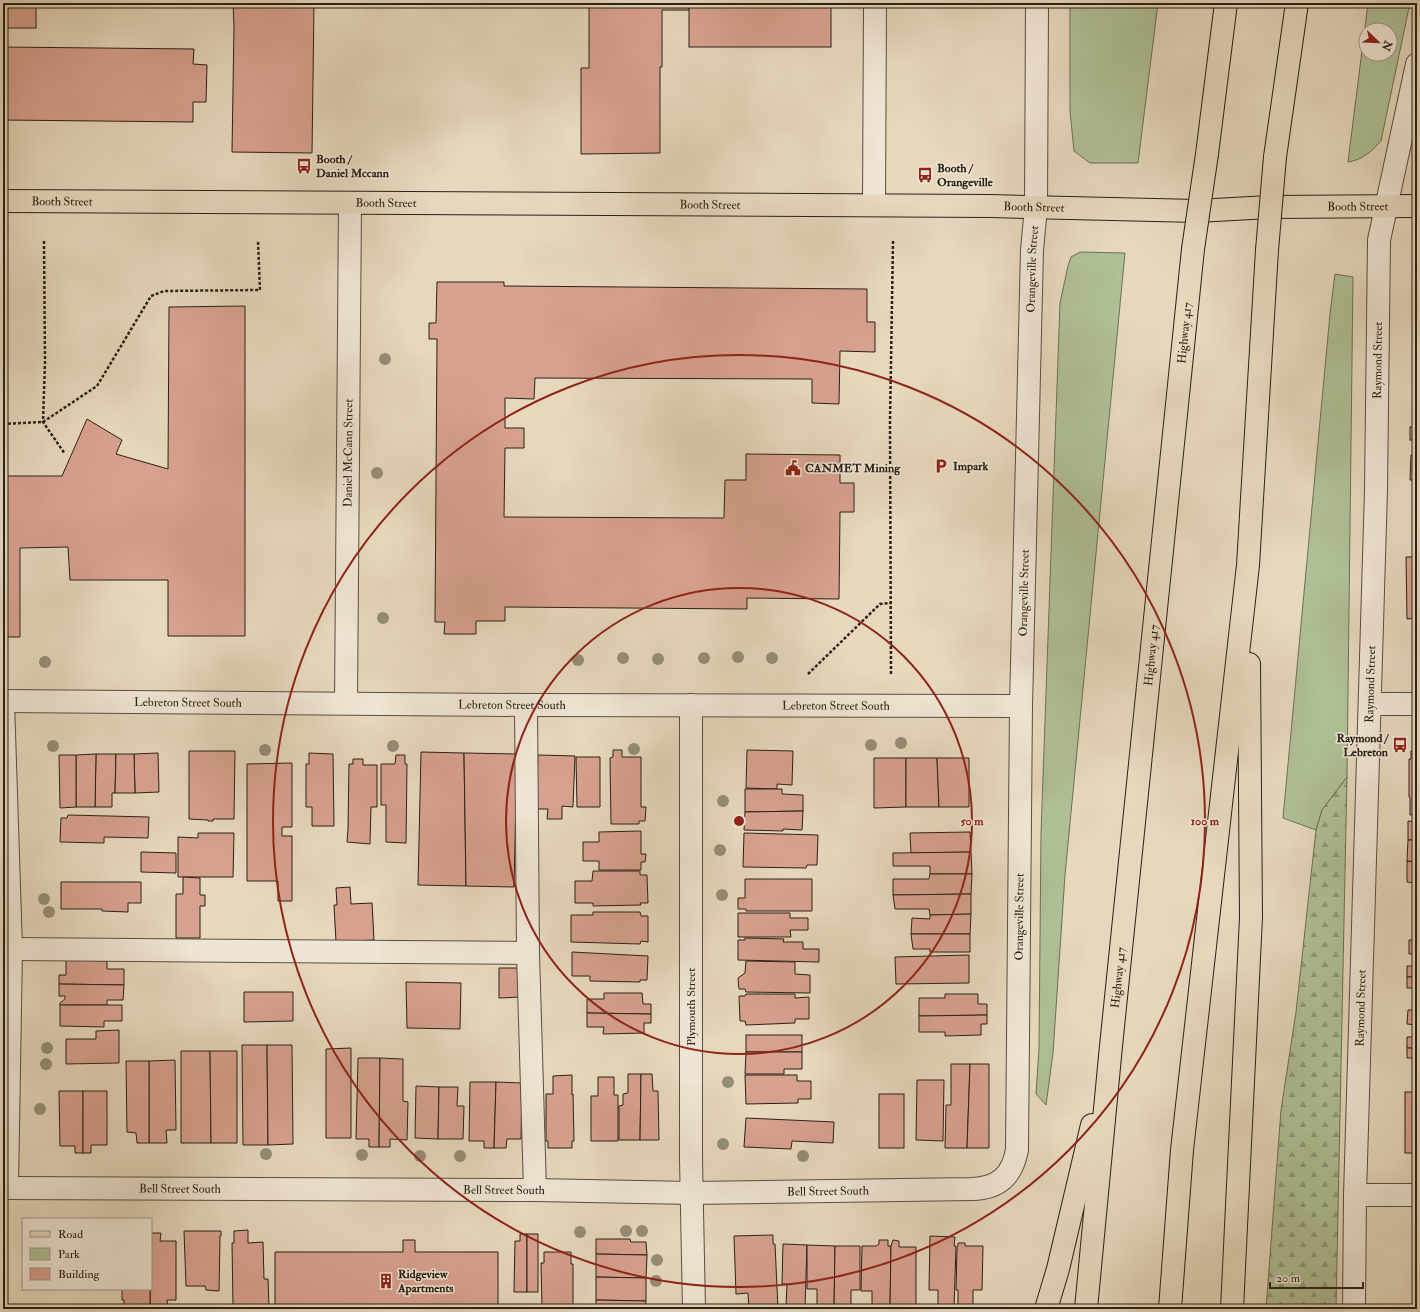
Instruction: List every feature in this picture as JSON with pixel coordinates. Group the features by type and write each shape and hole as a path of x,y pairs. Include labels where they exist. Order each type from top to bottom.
{"main road":[{"name":"Highway 417","path":"1086,1309 1111,1046 1193,249 1207,154 1226,3"},
{"path":"1170,1309 1182,1150 1248,565 1267,250 1275,157 1297,3"},
{"name":"Booth Street","path":"3,201 874,205 1197,211 1269,207 1417,206"},
{"path":"1232,1309 1251,917 1248,565"},
{"path":"1046,1309 1058,1269 1111,1046"}],"street":[{"path":"874,205 875,3"},
{"name":"Orangeville Street","path":"1002,1180 1010,1172 1017,1150 1022,706 1032,250 1036,207 1037,3"},
{"name":"Raymond Street","path":"1354,1309 1355,1195 1376,490 1379,240 1417,64"},
{"name":"Daniel McCann Street","path":"346,703 350,203"},
{"path":"3,701 11,950 5,1188"},
{"name":"Lebreton Street South","path":"3,701 526,705 1022,706"},
{"path":"1370,704 1417,704"},
{"path":"526,705 528,953 535,1190"},
{"name":"Plymouth Street","path":"691,705 692,1193 694,1309"},
{"path":"11,950 528,953"},
{"name":"Bell Street South","path":"5,1188 535,1190 692,1193 980,1189 1002,1180"},
{"path":"1355,1195 1417,1194"}],"path":[{"path":"44,241 45,362 43,422 65,454"},
{"path":"3,424 43,422 97,386 151,296 164,291 260,290 258,241"},
{"path":"891,674 890,422 893,241"},
{"path":"808,674 880,604 890,603"}],"green space":[{"path":"1070,3 1158,3 1138,163 1090,163 1074,151 1070,111"},
{"path":"1368,3 1410,3 1398,60 1398,22 1366,22"},
{"path":"1361,62 1398,62 1381,141 1366,155 1348,162"},
{"path":"1080,252 1125,253 1065,875 1053,1053 1046,1105 1036,1094 1039,1049 1041,833 1060,303 1071,257"},
{"path":"1335,274 1353,277 1347,777 1322,810 1316,830 1283,818"},
{"path":"1347,777 1336,1309 1266,1309 1281,1110 1296,1012 1316,830 1322,810"}],"building":[{"path":"3,3 36,3 36,28 3,28"},
{"path":"233,3 314,3 312,153 232,152"},
{"path":"589,3 689,3 689,10 662,10 662,67 660,67 660,153 581,154 581,68 589,68"},
{"path":"689,3 831,3 831,47 689,47"},
{"path":"3,47 194,49 193,64 207,65 206,102 193,102 193,122 3,120"},
{"name":"CANMET Mining","path":"437,282 504,282 504,286 867,289 867,322 875,322 875,352 840,351 839,404 812,403 812,379 535,378 534,399 505,398 505,428 524,428 524,448 505,448 504,517 724,518 725,480 746,480 746,454 840,455 840,483 854,483 854,512 840,512 839,599 747,598 747,609 505,607 505,621 476,621 476,634 444,634 445,622 435,622 437,339 429,339 429,323 436,323"},
{"path":"245,306 245,636 168,636 168,580 70,580 68,547 20,548 20,637 3,637 3,476 62,476 87,419 122,440 116,454 168,469 169,307"},
{"path":"1410,427 1417,427 1417,440 1410,440"},
{"path":"1411,455 1417,456 1417,480 1410,480"},
{"path":"1406,557 1417,557 1417,618 1407,619"},
{"path":"613,750 622,750 622,757 641,757 641,807 646,807 645,821 639,821 639,824 611,824 610,758 613,757"},
{"path":"747,750 793,751 792,785 777,784 777,789 746,788"},
{"path":"189,751 235,751 234,819 213,819 213,821 208,821 189,819"},
{"path":"1411,751 1417,751 1417,815 1410,815 1409,759 1411,759"},
{"path":"421,752 464,753 466,886 418,885"},
{"path":"158,753 159,792 135,793 134,754"},
{"path":"309,753 333,754 334,826 312,826 312,807 306,807 306,764 309,764"},
{"path":"464,753 517,754 514,887 466,886"},
{"path":"96,754 116,754 115,793 112,793 112,807 95,807"},
{"path":"96,754 95,807 76,807 76,755"},
{"path":"116,754 134,754 135,793 115,793"},
{"path":"59,755 76,755 76,807 60,808"},
{"path":"396,755 405,755 405,764 407,764 406,843 386,842 386,805 381,805 381,764 395,764"},
{"path":"538,755 575,756 573,807 562,806 562,819 547,819 548,809 536,809"},
{"path":"576,757 600,757 600,807 577,807"},
{"path":"874,758 906,758 906,807 874,808"},
{"path":"906,758 937,758 939,807 906,807"},
{"path":"937,758 969,758 969,807 939,807"},
{"path":"353,759 363,759 363,765 377,765 377,807 371,807 370,844 347,842 349,764 353,764"},
{"path":"292,763 292,827 282,827 282,836 292,836 292,901 278,901 278,881 247,881 247,764"},
{"path":"745,789 782,789 782,794 803,795 803,811 745,812"},
{"path":"803,811 802,830 744,830 745,812"},
{"path":"68,815 149,817 148,838 104,837 104,843 60,842 61,818 67,818"},
{"path":"1408,821 1417,822 1417,840 1408,840"},
{"path":"641,831 641,854 646,854 645,862 641,862 641,870 599,870 599,861 583,861 583,842 599,842 599,832"},
{"path":"970,832 971,852 911,853 910,833"},
{"path":"198,833 234,833 233,877 178,877 178,837 198,838"},
{"path":"744,833 818,835 817,865 807,865 806,868 743,867"},
{"path":"1408,840 1417,840 1417,862 1407,861"},
{"path":"141,852 176,853 176,873 141,872"},
{"path":"971,852 972,874 930,874 930,866 893,866 893,853"},
{"path":"1407,861 1417,862 1417,883 1407,882"},
{"path":"593,871 640,871 640,875 647,875 648,903 640,903 641,905 593,906 593,903 575,903 575,881 592,881"},
{"path":"930,874 972,874 971,894 893,895 893,879 929,879"},
{"path":"183,877 200,878 200,895 205,895 205,906 200,906 200,938 176,938 176,894 183,894"},
{"path":"745,879 812,879 812,911 746,911 746,909 738,909 738,898 745,898"},
{"path":"61,882 141,882 141,903 128,903 128,912 102,911 102,909 61,909"},
{"path":"350,887 351,904 372,903 374,940 336,942 334,905 337,905 336,888"},
{"path":"971,894 971,914 930,915 929,909 895,909 893,895"},
{"path":"593,912 640,912 641,916 648,916 648,942 641,941 640,944 571,942 571,915 593,915"},
{"path":"738,913 790,913 790,918 808,918 808,930 790,930 791,937 738,937"},
{"path":"971,914 970,934 911,934 912,918 930,919 930,915"},
{"path":"911,934 970,934 970,952 930,952 930,949 913,949"},
{"path":"745,938 784,939 783,942 803,942 803,949 819,949 819,962 738,960 738,940 745,940"},
{"path":"1409,940 1417,940 1417,953 1409,954"},
{"path":"572,952 648,956 647,980 640,980 640,982 590,981 590,976 572,976"},
{"path":"1413,953 1417,953 1417,977 1407,977 1407,966 1413,966"},
{"path":"969,955 969,983 896,984 895,957"},
{"path":"66,960 107,961 107,969 124,969 124,985 59,984 59,975 66,975"},
{"path":"746,961 795,962 795,974 810,975 810,993 746,992 745,989 739,989 738,978 745,973"},
{"path":"499,968 520,968 521,997 499,998"},
{"path":"1407,977 1417,977 1417,1000 1413,1000 1413,988 1407,988"},
{"path":"406,982 461,983 460,1029 407,1028"},
{"path":"59,984 124,985 123,1000 107,1000 107,1005 60,1005 60,1003 65,999 65,996 59,996"},
{"path":"244,992 293,992 293,1021 244,1022"},
{"path":"604,993 642,993 643,1004 651,1004 651,1014 587,1013 587,999 604,999"},
{"path":"746,994 795,994 795,998 809,997 809,1019 795,1019 795,1023 746,1025 745,1021 740,1021 739,996 745,996"},
{"path":"945,994 978,994 978,1004 987,1004 987,1015 919,1016 919,998 945,998"},
{"path":"1413,1000 1417,1000 1417,1025 1407,1024 1408,1010 1413,1010"},
{"path":"60,1005 122,1005 122,1021 104,1021 104,1027 60,1026"},
{"path":"587,1013 651,1014 651,1023 644,1023 644,1033 603,1034 604,1027 587,1027"},
{"path":"987,1015 987,1024 981,1024 981,1035 945,1036 945,1032 919,1032 919,1016"},
{"path":"1414,1025 1417,1025 1417,1048 1407,1048 1407,1037 1414,1037"},
{"path":"119,1030 119,1063 66,1064 66,1039 96,1039 96,1031"},
{"path":"746,1035 802,1035 802,1052 746,1052"},
{"path":"242,1045 267,1045 268,1145 243,1145"},
{"path":"267,1045 292,1045 293,1144 268,1145"},
{"path":"351,1048 351,1138 326,1138 326,1049"},
{"path":"1407,1048 1417,1048 1417,1071 1413,1071 1413,1058 1407,1058"},
{"path":"181,1051 210,1051 211,1143 181,1143"},
{"path":"210,1051 237,1051 237,1143 211,1143"},
{"path":"746,1052 802,1052 802,1069 784,1069 784,1074 745,1074"},
{"path":"358,1058 380,1058 379,1147 369,1147 369,1139 356,1139"},
{"path":"380,1058 403,1059 403,1101 408,1102 407,1140 390,1139 390,1147 379,1147"},
{"path":"175,1060 176,1130 166,1130 167,1143 149,1143 149,1061"},
{"path":"126,1061 149,1061 149,1143 137,1143 136,1133 127,1132"},
{"path":"951,1064 970,1064 967,1148 945,1148 946,1105 951,1105"},
{"path":"970,1064 989,1064 989,1148 967,1148"},
{"path":"628,1074 641,1074 640,1140 619,1140 619,1106 623,1105 623,1094 628,1093"},
{"path":"641,1074 652,1074 653,1091 658,1091 659,1140 640,1140"},
{"path":"572,1075 574,1141 572,1141 572,1148 548,1148 548,1141 546,1141 546,1094 553,1094 553,1076"},
{"path":"745,1075 797,1075 797,1081 811,1081 811,1099 798,1099 798,1103 746,1104"},
{"path":"598,1077 614,1077 614,1095 618,1095 618,1141 591,1141 591,1096 598,1096"},
{"path":"917,1080 944,1080 943,1141 916,1140"},
{"path":"470,1082 496,1082 494,1148 484,1148 484,1141 469,1141"},
{"path":"496,1082 522,1083 521,1139 507,1139 506,1148 494,1148"},
{"path":"416,1086 439,1087 438,1139 415,1138"},
{"path":"439,1087 458,1087 457,1106 464,1106 463,1139 438,1139"},
{"path":"59,1091 83,1091 83,1153 75,1153 75,1146 60,1146"},
{"path":"83,1091 107,1091 107,1145 91,1145 91,1153 83,1153"},
{"path":"1405,1092 1417,1092 1417,1153 1405,1153"},
{"path":"879,1094 904,1094 904,1148 879,1148"},
{"path":"746,1118 834,1122 833,1143 792,1141 791,1149 744,1147"},
{"path":"248,1230 248,1243 263,1242 264,1279 268,1279 269,1307 266,1307 266,1309 233,1307 232,1243 234,1243 234,1231"},
{"path":"184,1231 221,1231 219,1291 206,1290 205,1286 186,1286"},
{"path":"152,1233 161,1233 160,1241 176,1241 176,1300 167,1300 168,1309 150,1309 150,1290 152,1290"},
{"path":"520,1234 527,1234 527,1292 514,1292 515,1241 520,1241"},
{"path":"527,1234 538,1234 538,1292 527,1292"},
{"path":"773,1235 773,1244 775,1244 778,1309 749,1309 748,1293 736,1294 734,1236"},
{"path":"930,1236 955,1237 954,1309 938,1309 938,1290 929,1290"},
{"path":"596,1239 630,1239 631,1242 646,1242 647,1255 596,1254"},
{"name":"Ridgeview Apartments","path":"403,1240 415,1240 415,1252 498,1252 498,1309 275,1309 275,1252 403,1252"},
{"path":"879,1240 888,1240 888,1246 891,1246 890,1306 872,1306 872,1291 861,1291 862,1246 876,1246 879,1244"},
{"path":"893,1240 899,1241 899,1247 916,1247 916,1309 893,1309 893,1306 890,1306 891,1246"},
{"path":"958,1243 965,1243 965,1246 983,1246 982,1290 973,1290 973,1309 958,1309 958,1290 956,1290"},
{"path":"783,1244 807,1245 805,1307 786,1306 787,1284 782,1284"},
{"path":"807,1245 835,1246 834,1309 817,1309 817,1289 807,1289"},
{"path":"835,1246 860,1246 860,1290 851,1290 851,1309 834,1309"},
{"path":"544,1252 571,1252 571,1264 573,1264 573,1309 552,1309 552,1306 542,1306 541,1263 544,1263"},
{"path":"596,1254 647,1255 646,1278 596,1277"},
{"path":"596,1277 646,1278 646,1301 596,1300"},
{"path":"122,1290 150,1290 150,1309 124,1309 124,1300 122,1300"},
{"path":"596,1300 646,1301 645,1309 596,1309"}],"place":[{"name":"Booth / Daniel Mccann","path":"304,166"},
{"name":"Booth / Orangeville","path":"925,175"},
{"name":"Impark","path":"941,466"},
{"name":"CANMET Mining","path":"793,468"},
{"name":"Raymond / Lebreton","path":"1400,745"},
{"name":"Ridgeview Apartments","path":"386,1281"}]}
